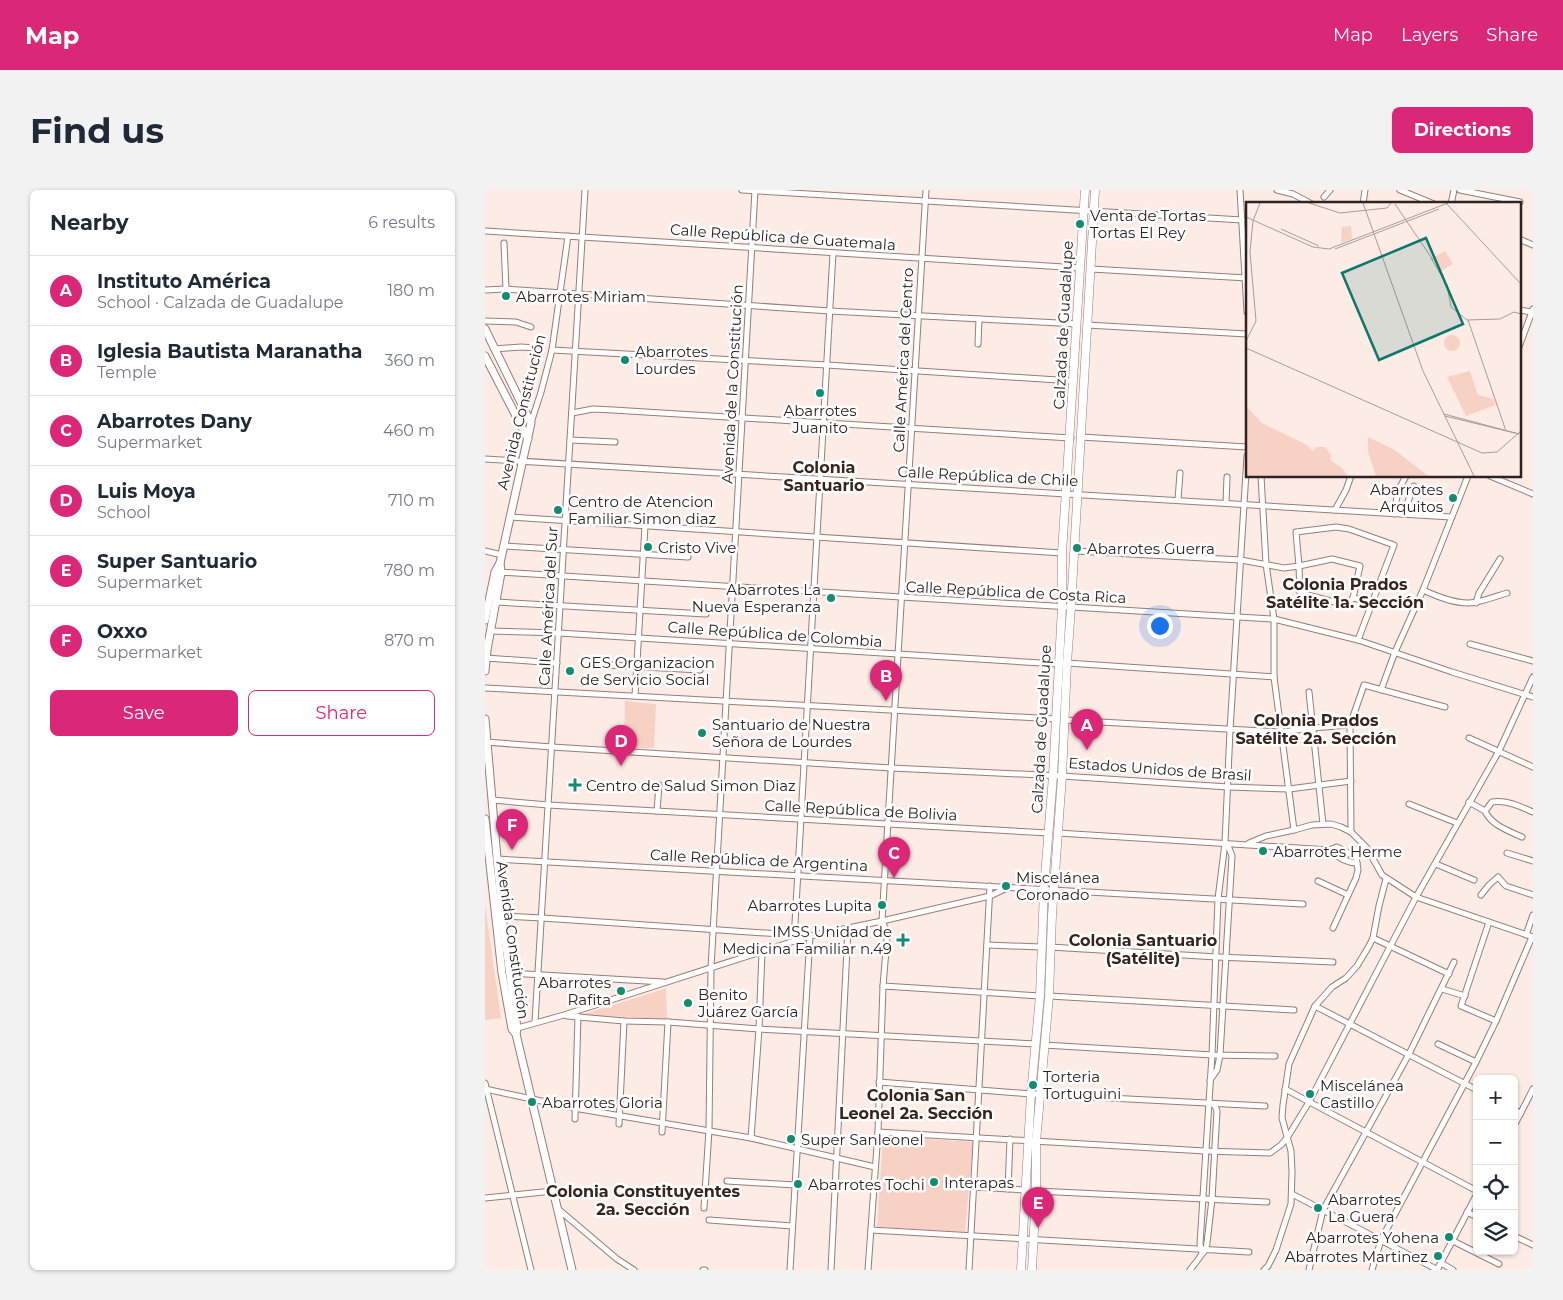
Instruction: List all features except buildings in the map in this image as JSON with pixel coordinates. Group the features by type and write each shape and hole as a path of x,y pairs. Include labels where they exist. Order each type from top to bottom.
{"main road":[{"name":"Calzada de Guadalupe","path":"1032,1270 1036,1191 1031,1094 1049,996 1050,947 1062,776 1060,720 1062,553 1071,438 1085,190"},
{"name":"Calzada de Guadalupe","path":"1062,663 1071,607 1075,551 1095,190"},
{"path":"485,330 531,423"},
{"path":"486,359 528,439"},
{"name":"Avenida Constitución","path":"485,620 498,572 531,423"},
{"name":"Avenida Constitución","path":"485,671 496,602 498,572"},
{"name":"Avenida Constitución","path":"485,719 496,859 515,1030"},
{"name":"Calzada de Guadalupe","path":"1021,1270 1025,1190 1040,1094 1043,889 1060,720"},
{"name":"Avenida Constitución","path":"485,819 486,843 502,973 572,1270"}],"street":[{"name":"Calle América del Sur","path":"535,1022 585,190"},
{"path":"742,190 1241,220"},
{"name":"Avenida de la Constitución","path":"704,1208 709,1130 711,968 755,190"},
{"name":"Calle América del Centro","path":"868,1270 887,938 882,921 887,824 926,190"},
{"path":"1091,269 1246,278 1240,190"},
{"path":"1277,190 1293,194 1308,202"},
{"path":"1324,197 1330,190"},
{"path":"1400,190 1429,202"},
{"path":"1460,190 1520,202"},
{"name":"Calle República de Guatemala","path":"485,231 1080,268"},
{"name":"Avenida Constitución","path":"531,423 552,350 568,236"},
{"path":"1521,240 1533,245"},
{"path":"504,243 506,290"},
{"path":"794,938 833,253"},
{"path":"485,290 1077,324"},
{"path":"1521,342 1533,310"},
{"path":"978,344 979,319"},
{"path":"485,321 516,322 531,327"},
{"path":"1087,325 1246,334"},
{"path":"495,349 535,348"},
{"path":"552,350 915,370 1073,381"},
{"path":"572,413 593,409 613,410 1071,438"},
{"path":"1081,437 1246,447"},
{"path":"570,440 615,442"},
{"name":"Calle República de Chile","path":"485,459 1451,517"},
{"path":"1203,1250 1205,1151 1212,1054 1218,899 1225,843 1246,472"},
{"path":"1178,500 1180,473"},
{"path":"1226,503 1227,477"},
{"path":"1261,478 1266,564 1275,618 1274,677 1294,830"},
{"path":"1335,510 1350,478"},
{"path":"1393,514 1398,491 1405,478"},
{"path":"1381,690 1467,478"},
{"path":"1495,478 1533,494"},
{"path":"1403,514 1414,486"},
{"path":"510,517 1062,553"},
{"path":"635,696 645,526"},
{"path":"1075,551 1241,560 1284,568 1299,566 1331,559 1360,566 1353,598 1348,603 1342,604 1300,593 1299,566 1296,532 1336,527 1349,529 1394,545 1358,640"},
{"path":"504,546 687,557"},
{"path":"485,551 501,559"},
{"path":"1475,603 1500,559"},
{"name":"Calle República de Costa Rica","path":"498,572 1062,607 1275,618 1358,640 1533,697"},
{"path":"1423,590 1439,598 1475,603 1507,593"},
{"path":"1353,598 1372,602"},
{"path":"496,602 706,614"},
{"name":"Calle República de Colombia","path":"491,631 559,633 1274,677"},
{"path":"1470,644 1533,661"},
{"path":"486,658 557,663"},
{"path":"607,665 700,670"},
{"path":"877,1132 1214,1152 1273,1152 1287,1138 1309,1102 1416,897 1499,751 1533,677"},
{"path":"1351,832 1350,725 1364,685 1445,707"},
{"path":"485,688 1231,730 1282,732 1350,725"},
{"path":"1309,692 1323,824"},
{"path":"1469,738 1533,768"},
{"name":"Estados Unidos de Brasil","path":"486,742 723,758 1228,787 1289,789 1351,781"},
{"path":"657,811 659,785"},
{"name":"Calle República de Bolivia","path":"492,800 548,805 1049,834"},
{"path":"1485,810 1492,802 1499,801 1512,803 1533,812"},
{"path":"1469,802 1485,810 1487,817 1494,823 1522,837"},
{"path":"1409,804 1457,823"},
{"path":"1247,844 1266,836 1312,825 1331,824 1351,832 1367,848 1382,875 1416,897 1533,937 1496,1021 1465,1084 1381,1240 1372,1270"},
{"path":"1058,833 1329,850 1352,863 1357,863 1358,870 1333,928"},
{"path":"486,843 495,842"},
{"path":"1210,1081 1217,1070 1220,1055 1227,957 1232,856 1225,843"},
{"path":"1507,853 1533,861"},
{"name":"Calle República de Argentina","path":"496,859 1303,904"},
{"path":"1435,864 1474,880"},
{"path":"1481,895 1498,877 1506,886 1533,894"},
{"path":"1264,1270 1276,1250 1291,1204 1293,1172 1291,1151 1282,1118 1289,1064 1315,1006 1332,987 1357,966 1373,938 1386,879"},
{"path":"1318,881 1348,895"},
{"path":"969,1270 990,886"},
{"path":"502,916 713,929 794,938 882,921 990,896 1010,887"},
{"path":"1526,935 1533,915"},
{"path":"1489,922 1461,1006 1496,1021"},
{"path":"831,1270 848,928"},
{"path":"790,1270 809,936"},
{"path":"515,1030 535,1022 578,1011 762,952 794,938"},
{"path":"1373,938 1449,974"},
{"path":"987,945 1041,947"},
{"path":"1050,947 1333,962"},
{"path":"751,1138 759,1029 762,952"},
{"path":"1309,1270 1323,1210 1409,1054 1454,962"},
{"path":"509,973 667,982"},
{"path":"883,986 1040,996"},
{"path":"1442,989 1465,996"},
{"path":"1049,996 1294,1010"},
{"path":"1315,1006 1473,1088"},
{"path":"575,1119 578,1011"},
{"path":"564,1015 624,1022 668,1022 982,1042 1220,1055 1275,1056"},
{"path":"619,1124 624,1022"},
{"path":"662,1132 668,1022"},
{"path":"1438,1044 1476,1062"},
{"path":"879,1082 1031,1094 1265,1106"},
{"path":"485,1083 531,1270"},
{"path":"1285,1089 1473,1190"},
{"path":"1517,1120 1533,1089"},
{"path":"486,1090 575,1108 751,1138 875,1167"},
{"path":"1190,1270 1203,1250 1212,1199 1217,1111 1215,1106 1209,1102"},
{"path":"1008,1188 1010,1139"},
{"path":"727,1181 795,1184"},
{"path":"973,1187 1025,1190"},
{"path":"485,1198 553,1191"},
{"path":"1036,1191 1267,1202"},
{"path":"1292,1194 1437,1270 1473,1200"},
{"path":"558,1209 634,1270"},
{"path":"1467,1212 1473,1215"},
{"path":"709,1220 793,1226"},
{"path":"871,1230 1249,1252"},
{"path":"1518,1238 1533,1246"},
{"path":"1453,1241 1499,1264"},
{"path":"1441,1263 1453,1270"}],"shaded area":[{"path":"625,701 656,704 654,748 624,748"},
{"path":"485,905 501,1018 485,1020"},
{"path":"666,988 667,1019 581,1015 661,990"},
{"path":"883,1136 973,1143 965,1232 877,1227"}],"place":[{"name":"Venta de Tortas Tortas El Rey","path":"1080,224"},
{"name":"Abarrotes Miriam","path":"506,296"},
{"name":"Abarrotes Lourdes","path":"625,360"},
{"name":"Abarrotes Juanito","path":"820,393"},
{"name":"Abarrotes Arquitos","path":"1453,498"},
{"name":"Centro de Atencion Familiar Simon diaz","path":"558,510"},
{"name":"Cristo Vive","path":"648,547"},
{"name":"Abarrotes Guerra","path":"1077,548"},
{"name":"Abarrotes La Nueva Esperanza","path":"831,598"},
{"name":"GES Organizacion de Servicio Social","path":"570,671"},
{"name":"Iglesia Bautista Maranatha","path":"886,701"},
{"name":"Santuario de Nuestra Señora de Lourdes","path":"702,733"},
{"name":"Instituto América","path":"1087,750"},
{"name":"Luis Moya","path":"621,766"},
{"name":"Centro de Salud Simon Diaz","path":"575,785"},
{"name":"Oxxo","path":"512,850"},
{"name":"Abarrotes Herme","path":"1263,851"},
{"name":"Abarrotes Dany","path":"894,878"},
{"name":"Miscelánea Coronado","path":"1006,886"},
{"name":"Abarrotes Lupita","path":"882,905"},
{"name":"IMSS Unidad de Medicina Familiar n.49","path":"903,940"},
{"name":"Abarrotes Rafita","path":"621,991"},
{"name":"Benito Juárez García","path":"688,1003"},
{"name":"Torteria Tortuguini","path":"1033,1085"},
{"name":"Miscelánea Castillo","path":"1310,1094"},
{"name":"Abarrotes Gloria","path":"532,1102"},
{"name":"Super Sanleonel","path":"791,1139"},
{"name":"Interapas","path":"934,1182"},
{"name":"Abarrotes Tochi","path":"798,1184"},
{"name":"Abarrotes La Guera","path":"1318,1208"},
{"name":"Super Santuario","path":"1038,1228"},
{"name":"Abarrotes Yohena","path":"1449,1237"},
{"name":"Abarrotes Martinez","path":"1438,1256"}],"district":[{"name":"Colonia Santuario","path":"824,476"},
{"name":"Colonia Prados Satélite 1a. Sección","path":"1345,593"},
{"name":"Colonia Prados Satélite 2a. Sección","path":"1316,729"},
{"name":"Colonia Santuario (Satélite)","path":"1143,949"},
{"name":"Colonia San Leonel 2a. Sección","path":"916,1104"},
{"name":"Colonia Constituyentes 2a. Sección","path":"643,1200"}]}
